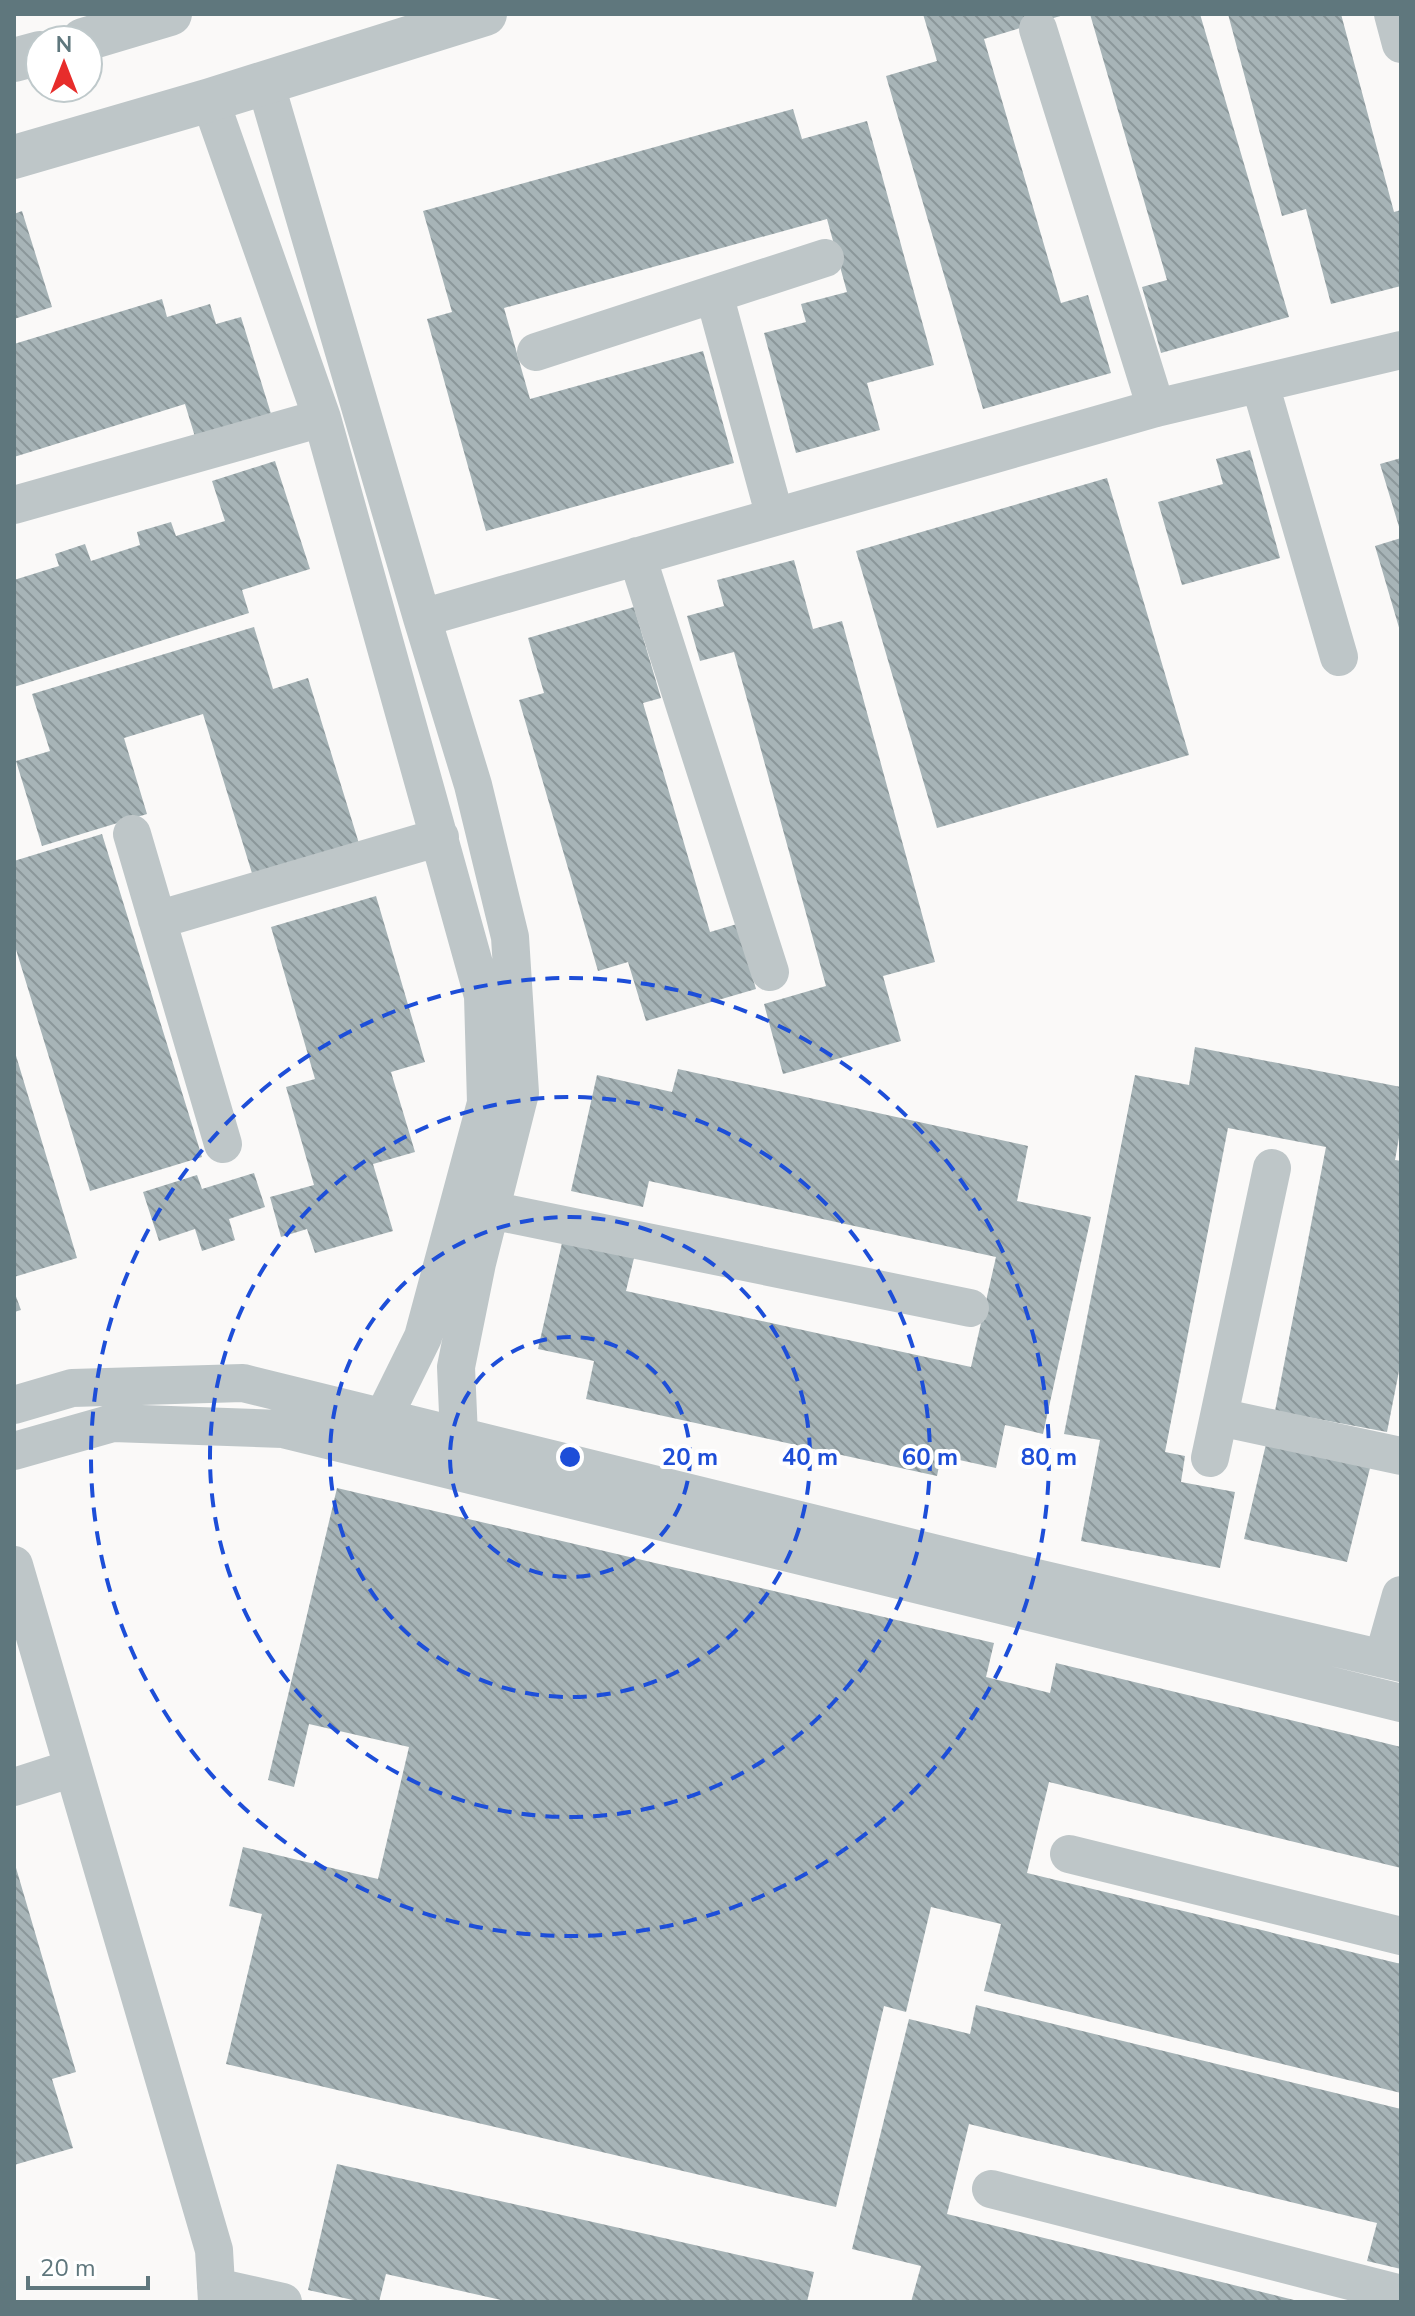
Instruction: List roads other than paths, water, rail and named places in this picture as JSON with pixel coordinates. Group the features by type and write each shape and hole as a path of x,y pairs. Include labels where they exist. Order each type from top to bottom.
{"street":[{"path":"104,34 170,14"},
{"path":"14,157 485,14"},
{"path":"1393,14 1401,44"},
{"path":"1038,29 1156,408"},
{"path":"265,82 473,785 510,937 520,1093 490,1210 456,1367 459,1436"},
{"path":"210,100 322,418 483,996 486,1103 423,1337 383,1418"},
{"path":"536,352 825,258"},
{"path":"714,294 775,517"},
{"path":"422,618 1156,408 1401,350"},
{"path":"1260,384 1339,657"},
{"path":"14,505 322,418"},
{"path":"637,556 770,972"},
{"path":"132,834 223,1144"},
{"path":"157,920 440,837"},
{"path":"1210,1458 1272,1168"},
{"path":"490,1210 970,1308"},
{"path":"14,1405 72,1388 243,1383 994,1568 1392,1661 1401,1595"},
{"path":"1219,1417 1401,1456"},
{"path":"14,1451 113,1423 283,1429 1401,1703"},
{"path":"14,1565 214,2250 216,2295 283,2302"},
{"path":"14,1787 73,1768"},
{"path":"1069,1854 1401,1936"},
{"path":"991,2189 1401,2294"}]}
